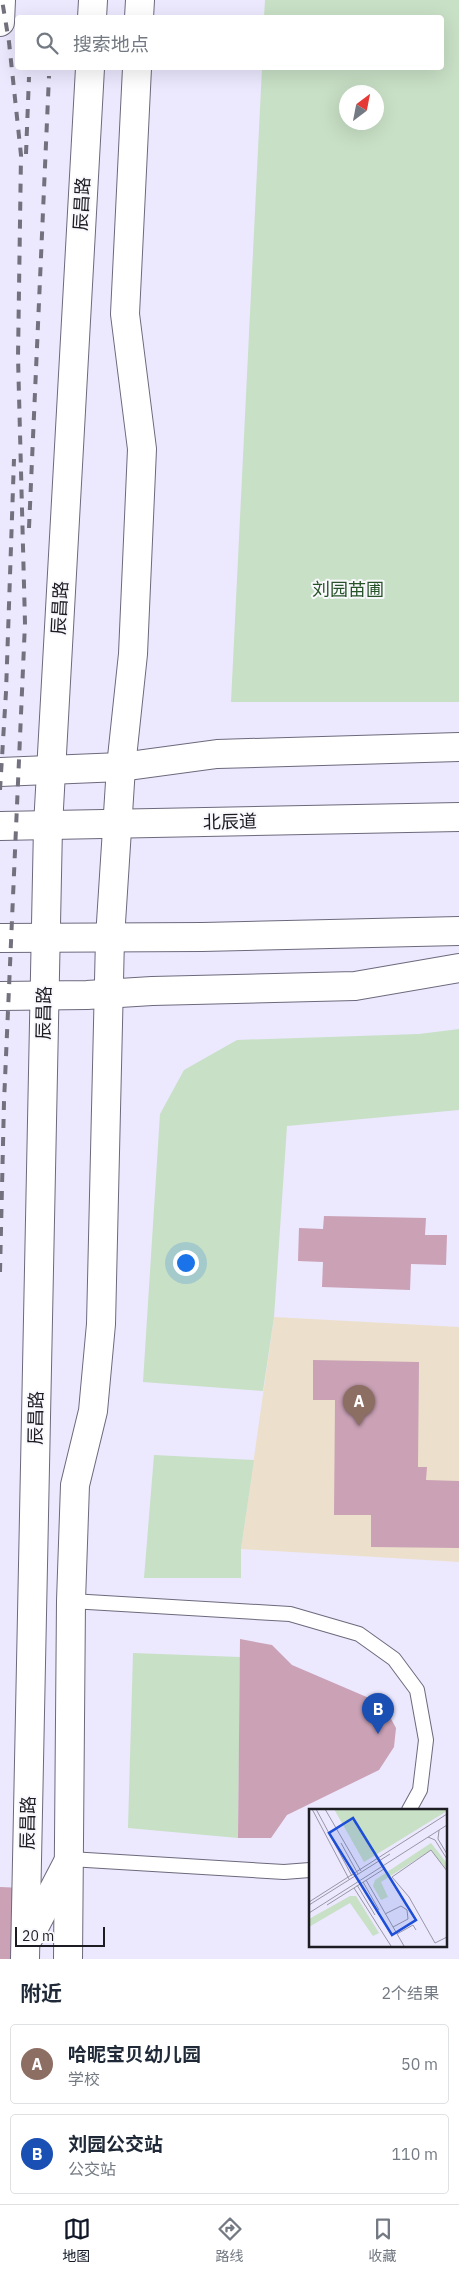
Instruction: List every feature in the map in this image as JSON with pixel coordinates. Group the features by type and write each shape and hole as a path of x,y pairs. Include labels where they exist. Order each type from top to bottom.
{"main road":[{"path":"0,22 1,0"},
{"path":"92,15 93,0"},
{"path":"140,0 140,15"},
{"name":"辰昌路","path":"26,1951 48,826 90,70"},
{"path":"68,1959 71,1601 75,1484 93,1412 101,1324 110,938 121,767 133,654 142,449 125,314 137,70"},
{"path":"0,772 121,767 217,754 459,747"},
{"name":"北辰道","path":"0,826 459,817"},
{"path":"0,938 110,938 459,931"},
{"path":"0,996 355,986 459,968"},
{"path":"26,1951 70,1859"}],"lane":[{"path":"71,1601 290,1614 359,1634 394,1659 417,1690 426,1740 420,1790 410,1809"},
{"path":"70,1859 284,1872 309,1870"}],"shaded area":[{"path":"274,1317 459,1327 459,1562 241,1549"}],"green space":[{"name":"刘园苗圃","path":"265,0 459,0 459,702 231,702 262,70 444,70 444,15 264,15"},
{"path":"459,1029 459,1110 287,1126 274,1317 263,1391 143,1382 160,1114 184,1070 237,1040 419,1034"},
{"path":"154,1455 254,1460 241,1549 241,1578 144,1578"},
{"path":"133,1653 240,1657 238,1838 128,1828"}],"building":[{"path":"324,1216 426,1218 425,1235 447,1235 446,1265 411,1264 410,1290 322,1287 323,1262 298,1261 299,1228 323,1229"},
{"path":"313,1360 419,1362 418,1467 427,1467 426,1480 459,1481 459,1548 371,1547 371,1515 334,1515 335,1400 313,1400"},
{"path":"240,1639 272,1645 292,1665 383,1704 396,1728 394,1747 379,1770 287,1815 271,1838 238,1838"},
{"path":"0,1887 23,1888 21,1959 0,1959"}],"railway":[{"path":"0,1272 4,1102 25,623 18,357 21,155 9,42 2,0"},
{"path":"29,528 49,76"},
{"path":"26,154 29,77"},
{"path":"0,790 6,692 14,459"}],"place":[{"name":"哈昵宝贝幼儿园","path":"359,1426"},
{"name":"刘园公交站","path":"378,1734"}]}
